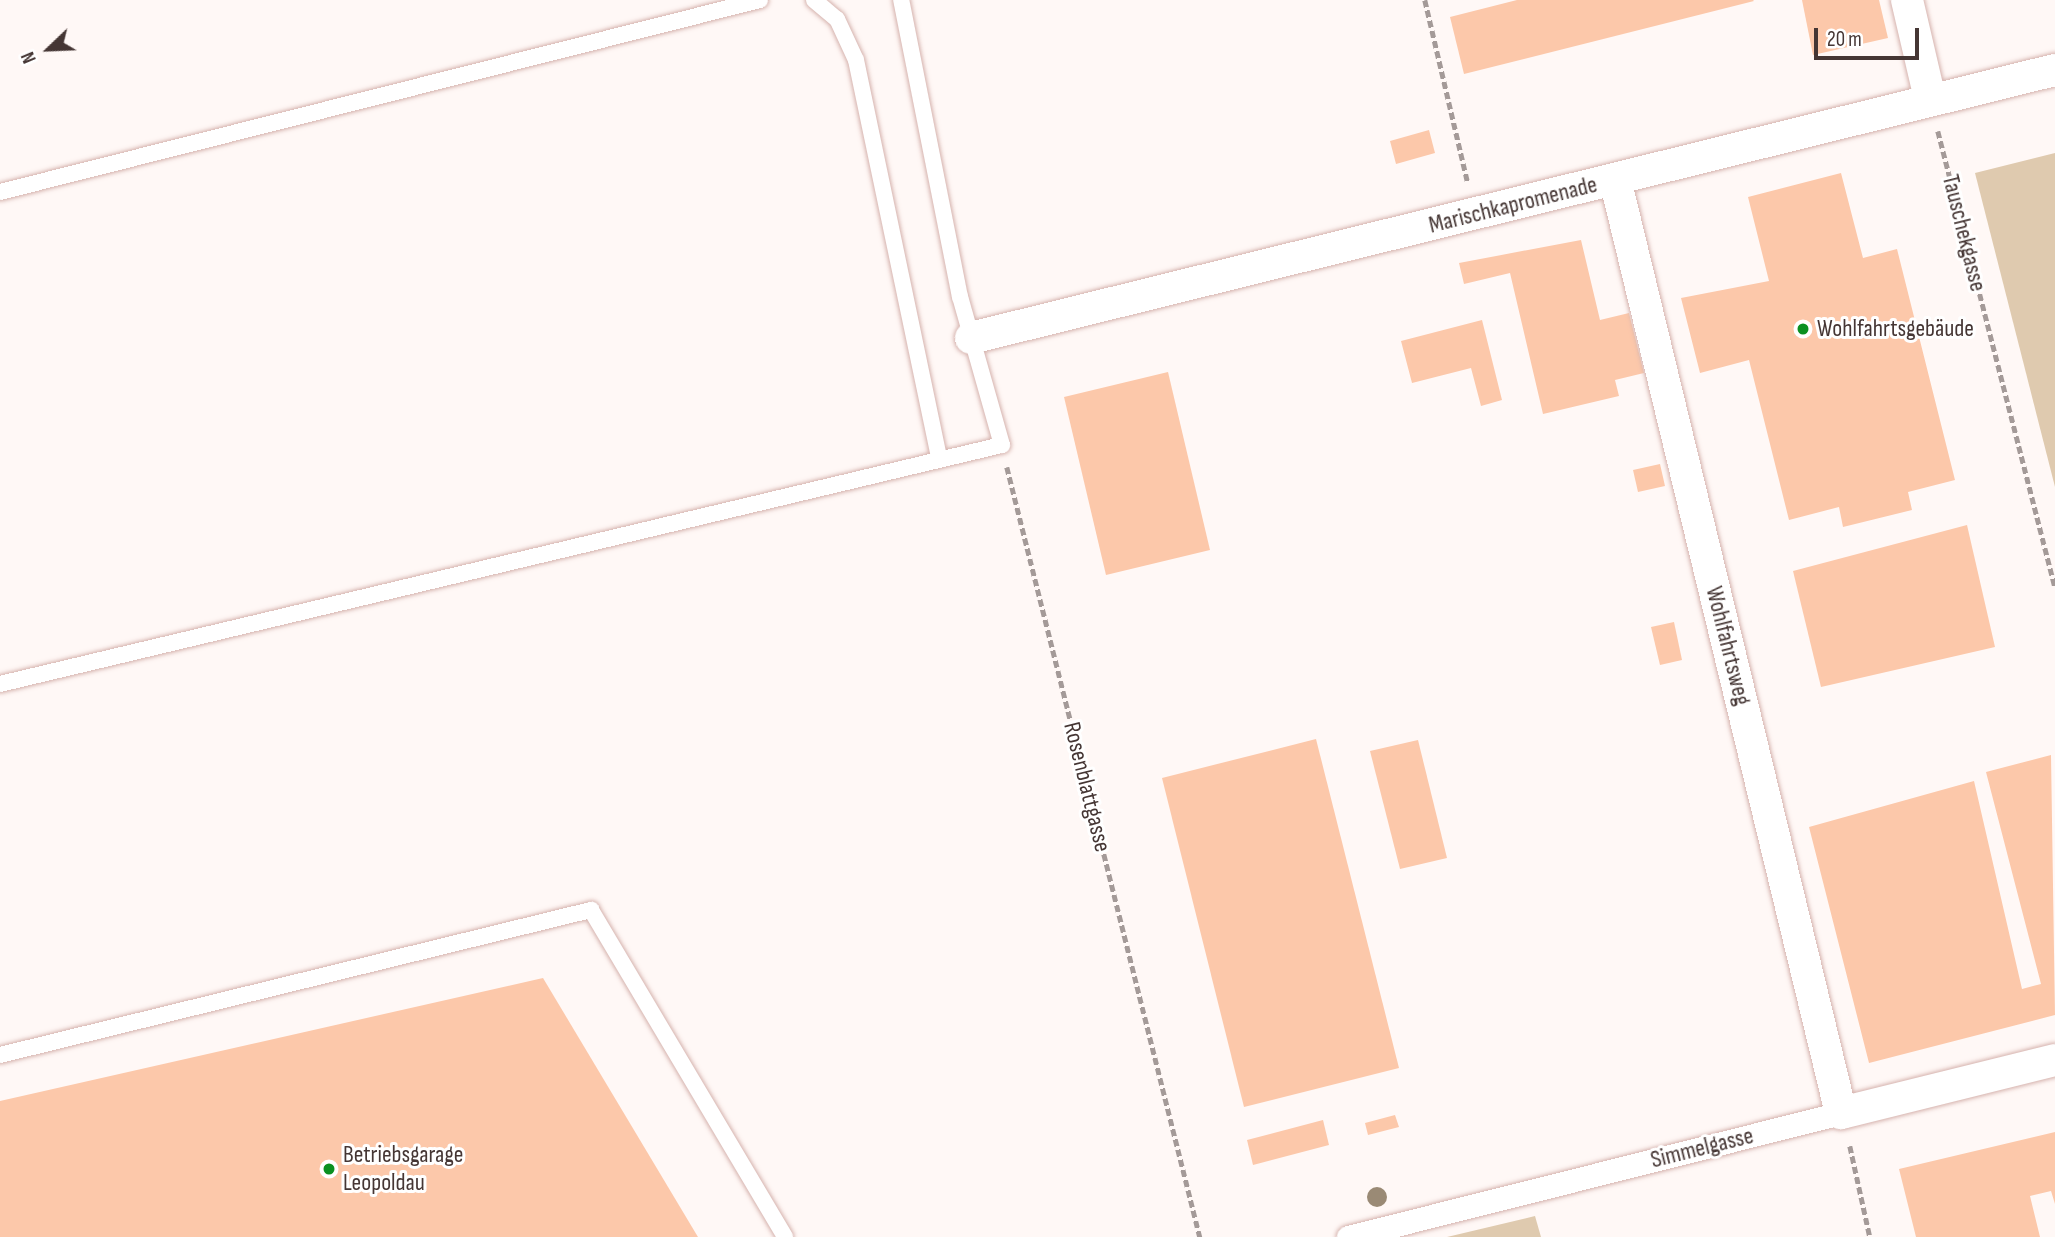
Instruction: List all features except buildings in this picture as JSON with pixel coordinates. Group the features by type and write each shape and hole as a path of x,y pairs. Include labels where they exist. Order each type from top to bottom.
{"street":[{"path":"1907,0 1930,99"},
{"name":"Marischkapromenade","path":"971,338 2055,70"},
{"name":"Wohlfahrtsweg","path":"1615,180 1841,1113"},
{"name":"Simmelgasse","path":"1348,1237 2055,1060"}],"lane":[{"path":"0,192 761,0"},
{"path":"814,0 837,19 856,60 939,458"},
{"path":"0,684 1002,445 971,338 901,0"},
{"path":"0,1055 591,910 785,1237"}],"path":[{"path":"1425,0 1474,214"},
{"name":"Tauschekgasse","path":"1930,99 2055,587"},
{"name":"Rosenblattgasse","path":"1002,445 1200,1237"},
{"path":"2046,554 2055,552"},
{"path":"1841,1113 1870,1237"}],"shaded area":[{"path":"2055,153 2055,487 1975,173"},
{"path":"1535,1216 1541,1237 1447,1237"}],"place":[{"name":"Wohlfahrtsgebäude","path":"1803,329"},
{"name":"Betriebsgarage Leopoldau","path":"329,1169"}]}
